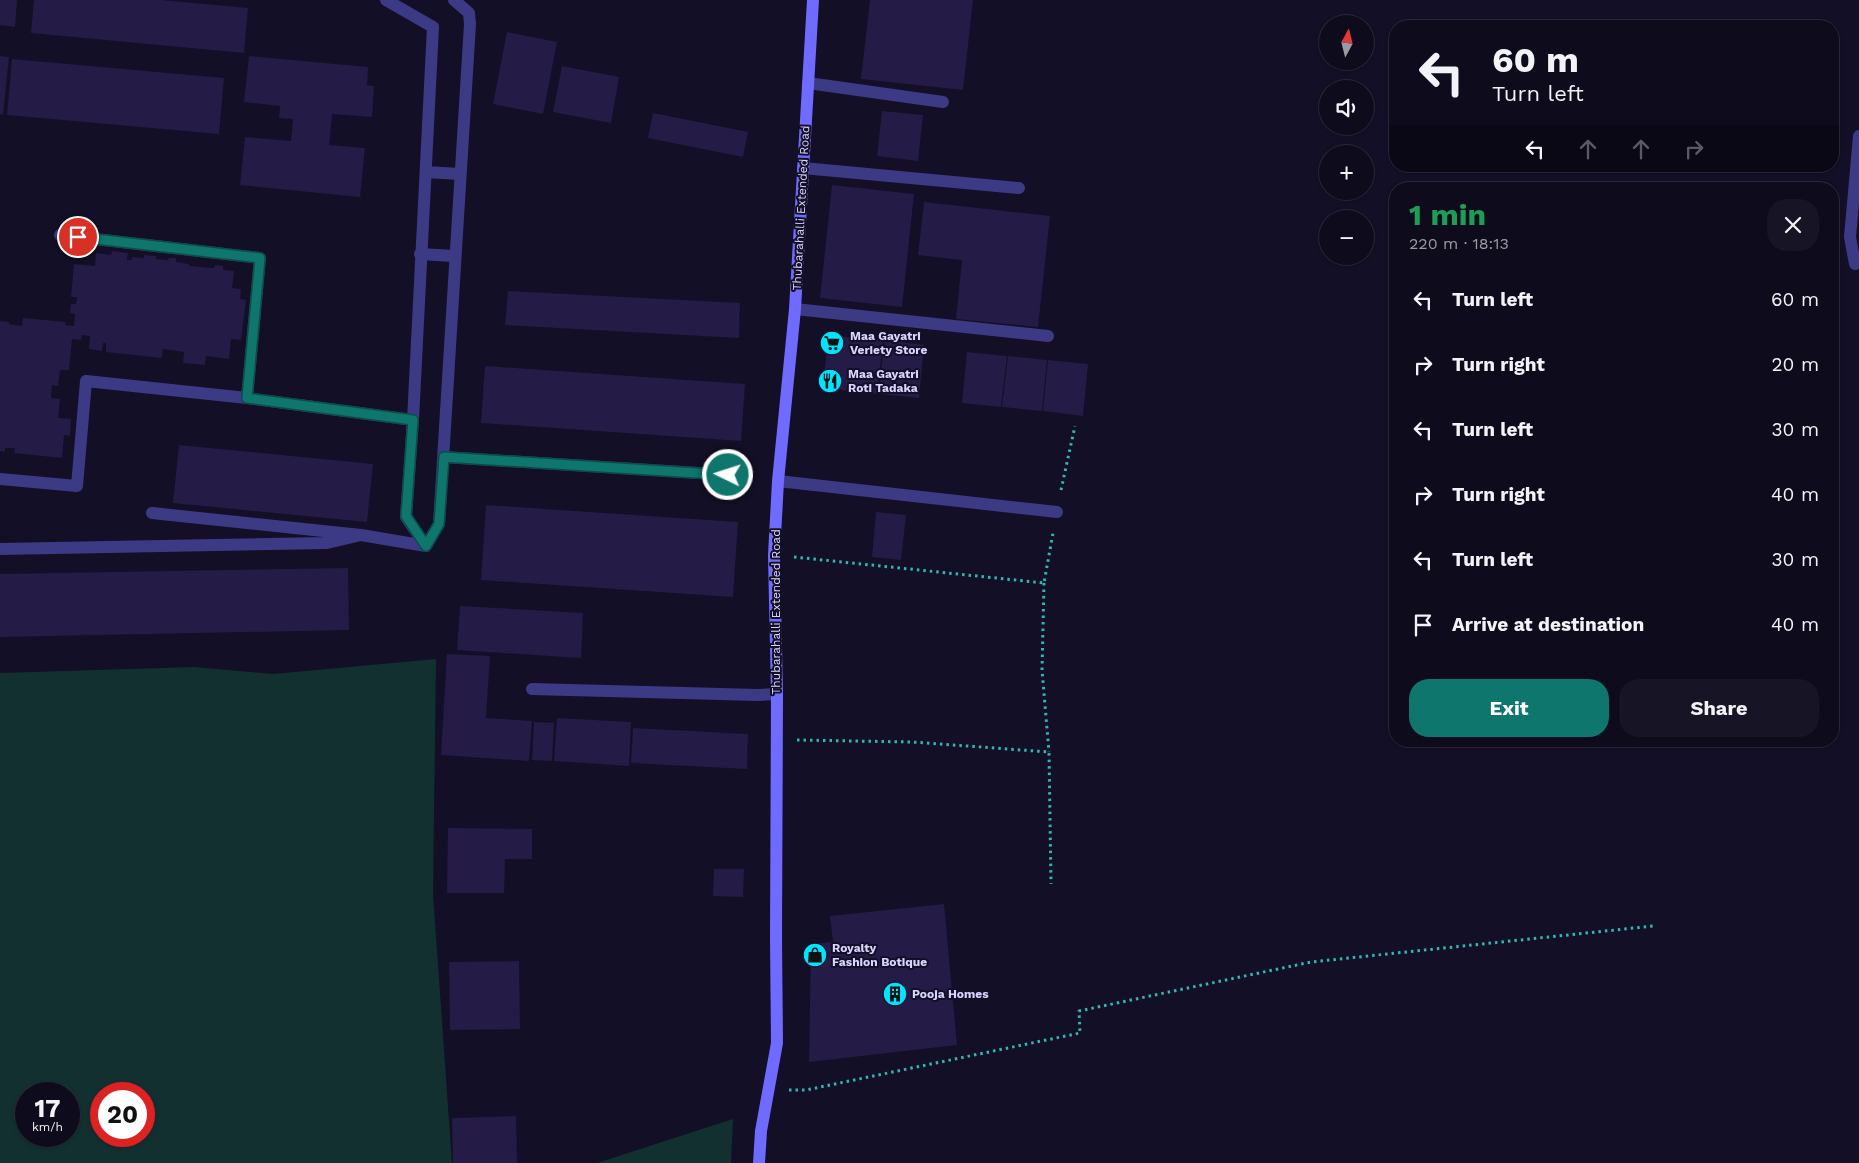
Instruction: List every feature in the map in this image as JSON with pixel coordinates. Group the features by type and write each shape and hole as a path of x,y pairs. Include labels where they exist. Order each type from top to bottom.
{"street":[{"path":"386,0 433,27 413,420 406,516 426,546"},
{"path":"426,546 439,524 454,256 470,24 469,13 454,0"},
{"name":"Thubarahalli Extended Road","path":"759,1163 760,1131 777,1043 777,694 774,555 778,481 795,309 813,0"},
{"path":"808,83 944,102"},
{"path":"1857,266 1850,237 1859,136"},
{"path":"803,168 1019,188"},
{"path":"426,172 460,174"},
{"path":"60,235 260,258 247,398"},
{"path":"420,254 454,256"},
{"path":"795,309 1048,336"},
{"path":"0,479 77,486 86,381 247,398 413,420"},
{"path":"444,457 747,476"},
{"path":"778,481 1057,512"},
{"path":"152,513 361,535 426,546"},
{"path":"0,549 327,543 361,535"},
{"path":"532,689 777,694"}],"path":[{"path":"1050,884 1049,752 1042,670 1044,583 1074,426"},
{"path":"774,555 1044,583"},
{"path":"776,740 912,742 1049,752"},
{"path":"768,1091 806,1090 1080,1033 1079,1011 1311,962 1653,926"}],"green space":[{"path":"436,659 433,894 452,1163 0,1163 0,673 194,667 273,674"},
{"path":"733,1119 731,1163 597,1163"}],"building":[{"path":"0,0 17,0 15,27 0,25"},
{"path":"34,0 161,0 248,8 244,53 31,33"},
{"path":"870,0 973,0 963,90 861,79"},
{"path":"507,32 557,42 543,114 493,104"},
{"path":"0,56 9,57 3,115 0,114"},
{"path":"249,56 368,67 367,85 374,86 372,117 332,114 329,145 365,148 360,197 240,185 245,137 291,141 293,119 279,118 280,106 244,102"},
{"path":"12,59 224,78 219,134 7,115"},
{"path":"562,66 619,77 611,123 553,112"},
{"path":"882,111 923,115 918,161 877,156"},
{"path":"653,113 748,132 743,157 648,138"},
{"path":"832,185 914,194 902,307 820,298"},
{"path":"924,202 1050,216 1038,327 956,319 962,260 918,255"},
{"path":"112,251 128,253 127,260 132,260 132,257 144,258 144,255 156,256 156,259 168,260 169,258 176,258 176,262 189,264 189,266 214,268 215,265 223,266 223,270 234,271 232,288 241,289 240,299 246,300 241,340 231,339 229,359 206,356 205,365 183,363 184,352 163,349 162,358 106,352 106,343 103,343 102,351 89,349 90,336 82,335 81,340 72,339 69,370 60,370 58,386 52,385 51,398 60,399 58,418 71,419 70,436 64,435 62,458 14,453 15,448 5,448 5,452 0,451 0,321 22,326 23,318 66,322 65,325 74,326 75,314 70,313 71,304 76,304 77,297 71,297 74,264 95,266 96,253 111,255"},
{"path":"508,291 740,303 739,338 505,325"},
{"path":"828,335 883,341 877,394 823,388"},
{"path":"884,340 924,345 919,398 879,394"},
{"path":"967,352 1007,356 1001,407 962,403"},
{"path":"1008,356 1047,360 1042,411 1002,407"},
{"path":"1048,360 1088,364 1083,416 1043,411"},
{"path":"485,366 745,384 741,441 481,423"},
{"path":"179,445 373,464 367,522 173,503"},
{"path":"486,505 738,522 733,597 481,580"},
{"path":"876,512 906,515 901,560 872,557"},
{"path":"348,568 349,630 0,637 0,574"},
{"path":"460,606 583,613 581,658 457,650"},
{"path":"447,654 490,656 486,718 532,721 529,761 441,755"},
{"path":"557,718 631,722 629,766 554,761"},
{"path":"534,722 554,723 552,761 532,760"},
{"path":"633,728 748,734 747,769 631,763"},
{"path":"448,828 532,829 532,859 505,859 504,893 447,893"},
{"path":"714,869 744,869 743,897 713,896"},
{"name":"Pooja Homes","path":"944,904 957,1045 809,1062 811,944 833,942 830,916"},
{"path":"519,961 520,1029 450,1030 449,962"},
{"path":"516,1116 517,1163 453,1163 452,1118"}],"place":[{"name":"Maa Gayatri Veriety Store","path":"832,343"},
{"name":"Maa Gayatri Roti Tadaka","path":"830,381"},
{"name":"Royalty Fashion Botique","path":"815,955"},
{"name":"Pooja Homes","path":"895,994"}],"route":[{"path":"78,237 260,258 247,398 413,420 406,516 426,546 439,524 444,457 728,475"}]}
